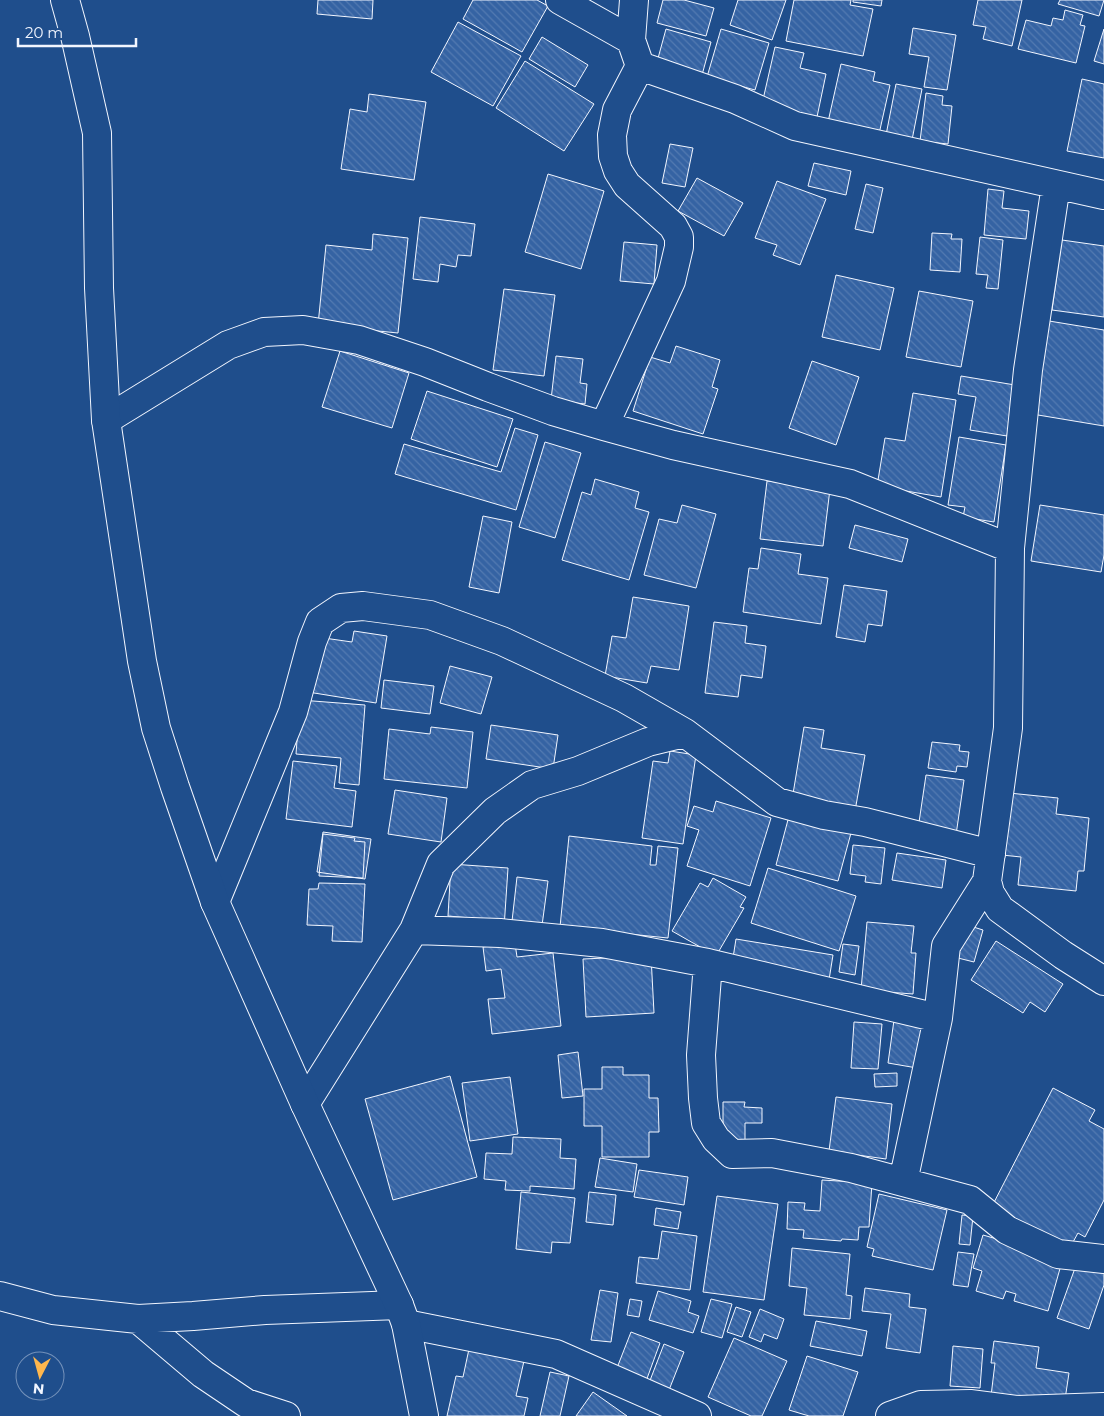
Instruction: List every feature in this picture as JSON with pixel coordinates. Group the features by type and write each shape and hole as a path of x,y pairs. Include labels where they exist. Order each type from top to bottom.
{"street":[{"path":"65,0 97,133 100,288 106,420 142,661 156,728 215,902 305,1104 403,1314 424,1416"},
{"path":"560,0 631,40"},
{"path":"604,426 671,281 679,246 679,237 673,226 627,184 618,171 613,156 612,135 617,110 640,66 631,40 634,0"},
{"path":"640,66 736,99 795,126 1104,195"},
{"path":"1056,185 1028,370 1010,548 1008,728 989,868 990,893 1000,909 1063,955 1104,981"},
{"path":"106,420 228,345 264,332 303,330 359,340 426,362 553,411 604,426 672,445 850,484 1010,548"},
{"path":"215,902 292,712 312,642 320,622 341,608 363,606 430,615 502,641 624,698 685,733 777,802 824,815 865,822 989,868"},
{"path":"305,1104 414,930 441,864 495,811 532,785 578,771 648,742 685,733"},
{"path":"903,1182 938,1018 946,946 989,868"},
{"path":"414,930 500,934 602,943 708,963 938,1018"},
{"path":"708,963 701,1055 706,1124 716,1139 732,1154 772,1153 851,1168 970,1200 1007,1230 1058,1254 1104,1259"},
{"path":"0,1296 53,1310 138,1319 265,1310 403,1314 556,1354 697,1416"},
{"path":"138,1319 203,1374 246,1403 286,1416"},
{"path":"890,1416 921,1405 970,1404 1018,1410 1104,1407"}],"building":[{"path":"318,0 373,0 372,19 317,14"},
{"path":"473,0 537,0 548,6 522,52 463,19"},
{"path":"663,0 684,0 714,8 706,36 657,23"},
{"path":"738,0 786,0 772,40 730,25"},
{"path":"794,0 851,0 850,5 873,9 863,56 786,41"},
{"path":"853,0 882,0 881,6 853,2"},
{"path":"978,0 1022,0 1012,46 983,39 986,27 973,25"},
{"path":"1060,0 1104,0 1099,16 1058,4"},
{"path":"1065,10 1083,15 1080,25 1085,26 1076,63 1018,49 1026,20 1051,26 1053,18 1063,20"},
{"path":"458,22 521,56 493,106 431,72"},
{"path":"913,28 956,35 947,90 924,87 929,57 909,54"},
{"path":"666,29 711,42 702,75 657,62"},
{"path":"721,29 769,43 755,90 707,77"},
{"path":"1104,29 1104,64 1094,61"},
{"path":"542,37 588,65 575,87 529,59"},
{"path":"775,47 804,53 800,68 826,74 817,117 762,104"},
{"path":"525,61 594,104 564,151 496,108"},
{"path":"841,64 875,72 873,81 890,85 879,134 828,122"},
{"path":"1082,79 1104,84 1104,158 1067,151"},
{"path":"896,84 922,89 912,140 886,135"},
{"path":"926,93 943,96 942,105 952,106 948,144 920,141"},
{"path":"369,94 426,102 414,180 341,169 350,109 367,112"},
{"path":"670,144 693,148 685,187 662,183"},
{"path":"814,163 851,171 846,195 808,186"},
{"path":"548,174 604,191 581,269 525,252"},
{"path":"697,178 743,203 724,236 678,211"},
{"path":"777,181 826,199 800,265 773,255 777,245 755,238"},
{"path":"866,184 883,188 873,233 855,229"},
{"path":"988,189 1004,191 1002,208 1029,211 1026,239 984,235"},
{"path":"420,217 475,224 471,256 458,255 456,267 440,264 438,282 413,279"},
{"path":"932,233 952,234 951,239 962,239 960,272 930,270"},
{"path":"373,234 408,238 398,333 318,325 326,245 372,250"},
{"path":"980,237 1003,240 998,289 986,288 988,275 976,274"},
{"path":"1062,240 1104,246 1104,317 1052,310"},
{"path":"624,242 657,245 654,284 620,281"},
{"path":"836,275 894,288 880,350 822,337"},
{"path":"504,289 555,295 544,376 493,370"},
{"path":"919,291 973,301 961,367 906,357"},
{"path":"1049,321 1104,330 1104,426 1032,414"},
{"path":"676,346 720,360 712,387 718,389 703,434 633,411 650,357 670,363"},
{"path":"340,351 409,373 392,428 322,407"},
{"path":"556,356 583,359 580,383 587,384 585,404 551,400"},
{"path":"812,361 859,377 836,445 789,428"},
{"path":"961,376 1015,385 1007,436 970,430 976,397 958,394"},
{"path":"427,391 513,419 497,467 411,439"},
{"path":"913,393 956,400 941,497 877,486 885,438 905,441"},
{"path":"515,428 538,435 516,510 395,474 404,444 501,472"},
{"path":"959,437 1006,445 994,522 963,517 965,507 948,505"},
{"path":"545,442 581,453 555,538 519,527"},
{"path":"595,479 639,492 635,508 649,512 629,580 562,560 582,492 591,495"},
{"path":"767,481 830,489 823,546 760,539"},
{"path":"682,505 716,514 696,588 644,575 659,519 677,523"},
{"path":"1040,505 1104,515 1104,555 1101,572 1031,561"},
{"path":"483,516 512,522 499,593 469,587"},
{"path":"855,525 908,539 902,562 849,548"},
{"path":"761,548 801,554 798,574 828,578 821,624 743,612 749,568 758,569"},
{"path":"844,585 887,591 882,626 868,624 865,642 836,637"},
{"path":"633,597 689,606 679,670 651,666 647,683 605,676 612,636 626,638"},
{"path":"714,622 747,626 745,643 766,646 762,678 741,675 738,697 705,693"},
{"path":"354,631 387,636 376,703 308,692 317,637 352,642"},
{"path":"450,666 492,677 481,714 440,703"},
{"path":"384,680 434,686 430,714 381,708"},
{"path":"300,700 365,705 359,785 339,783 341,758 296,754"},
{"path":"491,725 558,735 553,769 486,759"},
{"path":"431,727 473,732 467,788 384,779 389,729 430,734"},
{"path":"804,727 824,730 821,748 865,755 855,811 792,800"},
{"path":"932,742 960,745 959,751 969,752 967,767 957,766 956,772 928,768"},
{"path":"670,751 696,755 683,844 642,838 653,761 668,763"},
{"path":"293,761 337,766 334,788 356,791 352,827 286,819"},
{"path":"926,775 964,780 956,835 918,829"},
{"path":"395,790 447,798 441,842 388,834"},
{"path":"1009,793 1058,798 1056,814 1089,818 1084,871 1078,871 1076,891 1018,885 1021,857 1002,855"},
{"path":"716,801 771,818 750,886 687,866 699,830 687,826 694,806 713,812"},
{"path":"789,816 851,833 838,881 776,865"},
{"path":"323,832 371,839 365,879 317,872"},
{"path":"323,834 355,838 354,841 365,842 363,878 319,876"},
{"path":"569,836 652,846 650,865 656,865 658,846 678,848 668,938 560,927"},
{"path":"853,845 885,848 881,884 865,882 866,876 850,874"},
{"path":"897,853 946,860 942,888 892,880"},
{"path":"451,864 508,868 504,928 471,926 471,918 448,916"},
{"path":"768,868 856,896 839,951 751,923"},
{"path":"517,877 548,881 541,933 511,930"},
{"path":"713,878 746,897 740,907 744,908 716,956 672,931 700,883 708,887"},
{"path":"319,883 365,884 362,942 332,941 333,926 307,925 309,889 318,889"},
{"path":"867,922 914,926 911,953 916,953 913,994 861,990"},
{"path":"967,925 983,930 974,962 958,958"},
{"path":"736,939 833,955 829,980 732,964"},
{"path":"996,941 1063,984 1045,1012 1030,1002 1023,1013 971,980"},
{"path":"515,943 517,957 553,953 561,1026 492,1034 488,999 505,998 501,969 486,971 483,947"},
{"path":"843,944 859,946 855,975 839,972"},
{"path":"651,956 654,1013 586,1017 583,959"},
{"path":"895,1013 924,1018 917,1068 888,1063"},
{"path":"854,1022 882,1024 878,1069 851,1068"},
{"path":"578,1052 583,1096 562,1098 558,1055"},
{"path":"602,1067 623,1067 623,1075 649,1075 649,1098 658,1098 659,1132 649,1132 649,1157 602,1157 602,1126 584,1126 584,1089 602,1089"},
{"path":"897,1073 897,1086 875,1087 874,1074"},
{"path":"450,1076 477,1177 393,1200 365,1099"},
{"path":"510,1077 518,1134 470,1141 462,1083"},
{"path":"1053,1088 1095,1110 1089,1121 1104,1129 1104,1200 1085,1237 1078,1233 1067,1253 989,1212"},
{"path":"836,1097 892,1104 886,1159 829,1151"},
{"path":"723,1102 745,1102 744,1107 762,1108 762,1123 745,1123 745,1142 723,1142"},
{"path":"513,1137 561,1139 560,1158 576,1159 574,1189 530,1186 530,1191 505,1190 506,1181 484,1179 486,1153 512,1154"},
{"path":"600,1158 637,1164 633,1192 595,1187"},
{"path":"639,1170 688,1177 684,1205 634,1197"},
{"path":"822,1180 872,1183 869,1227 859,1227 858,1240 842,1239 841,1241 803,1238 804,1230 787,1229 788,1202 805,1203 804,1210 820,1211"},
{"path":"521,1192 575,1198 570,1243 552,1242 551,1253 516,1249"},
{"path":"589,1192 616,1195 613,1225 586,1222"},
{"path":"879,1194 947,1210 933,1270 872,1256 874,1249 867,1247"},
{"path":"717,1196 778,1204 764,1300 703,1292"},
{"path":"656,1208 681,1212 678,1229 654,1225"},
{"path":"962,1215 973,1216 970,1245 959,1244"},
{"path":"662,1231 697,1236 690,1290 636,1283 639,1257 658,1259"},
{"path":"983,1235 1063,1258 1048,1311 1014,1301 1016,1294 1006,1291 1003,1299 976,1291 982,1271 973,1268"},
{"path":"792,1248 850,1254 846,1295 852,1296 850,1319 804,1315 807,1288 789,1286"},
{"path":"958,1252 974,1254 968,1287 953,1285"},
{"path":"1079,1257 1104,1266 1104,1285 1089,1329 1057,1318"},
{"path":"865,1288 910,1294 909,1307 926,1309 920,1353 886,1348 891,1314 862,1311"},
{"path":"600,1290 618,1293 611,1342 591,1340"},
{"path":"658,1291 691,1301 688,1312 699,1316 693,1333 649,1320"},
{"path":"630,1299 642,1301 639,1317 627,1315"},
{"path":"711,1299 732,1304 722,1338 701,1332"},
{"path":"736,1307 751,1312 742,1337 727,1332"},
{"path":"760,1309 784,1319 777,1339 764,1334 761,1342 749,1337"},
{"path":"816,1321 867,1331 862,1356 810,1346"},
{"path":"631,1332 660,1343 645,1384 615,1373"},
{"path":"734,1338 787,1361 762,1416 751,1416 708,1397"},
{"path":"994,1341 1039,1347 1036,1368 1069,1373 1064,1406 991,1396 995,1363 991,1363"},
{"path":"664,1344 684,1352 669,1390 649,1383"},
{"path":"953,1346 983,1349 980,1388 950,1386"},
{"path":"469,1349 524,1361 516,1396 528,1398 524,1416 447,1416 456,1376 463,1377"},
{"path":"807,1356 858,1372 843,1416 809,1416 789,1410"},
{"path":"550,1372 569,1376 560,1416 540,1416"},
{"path":"593,1392 627,1416 576,1416"}]}
